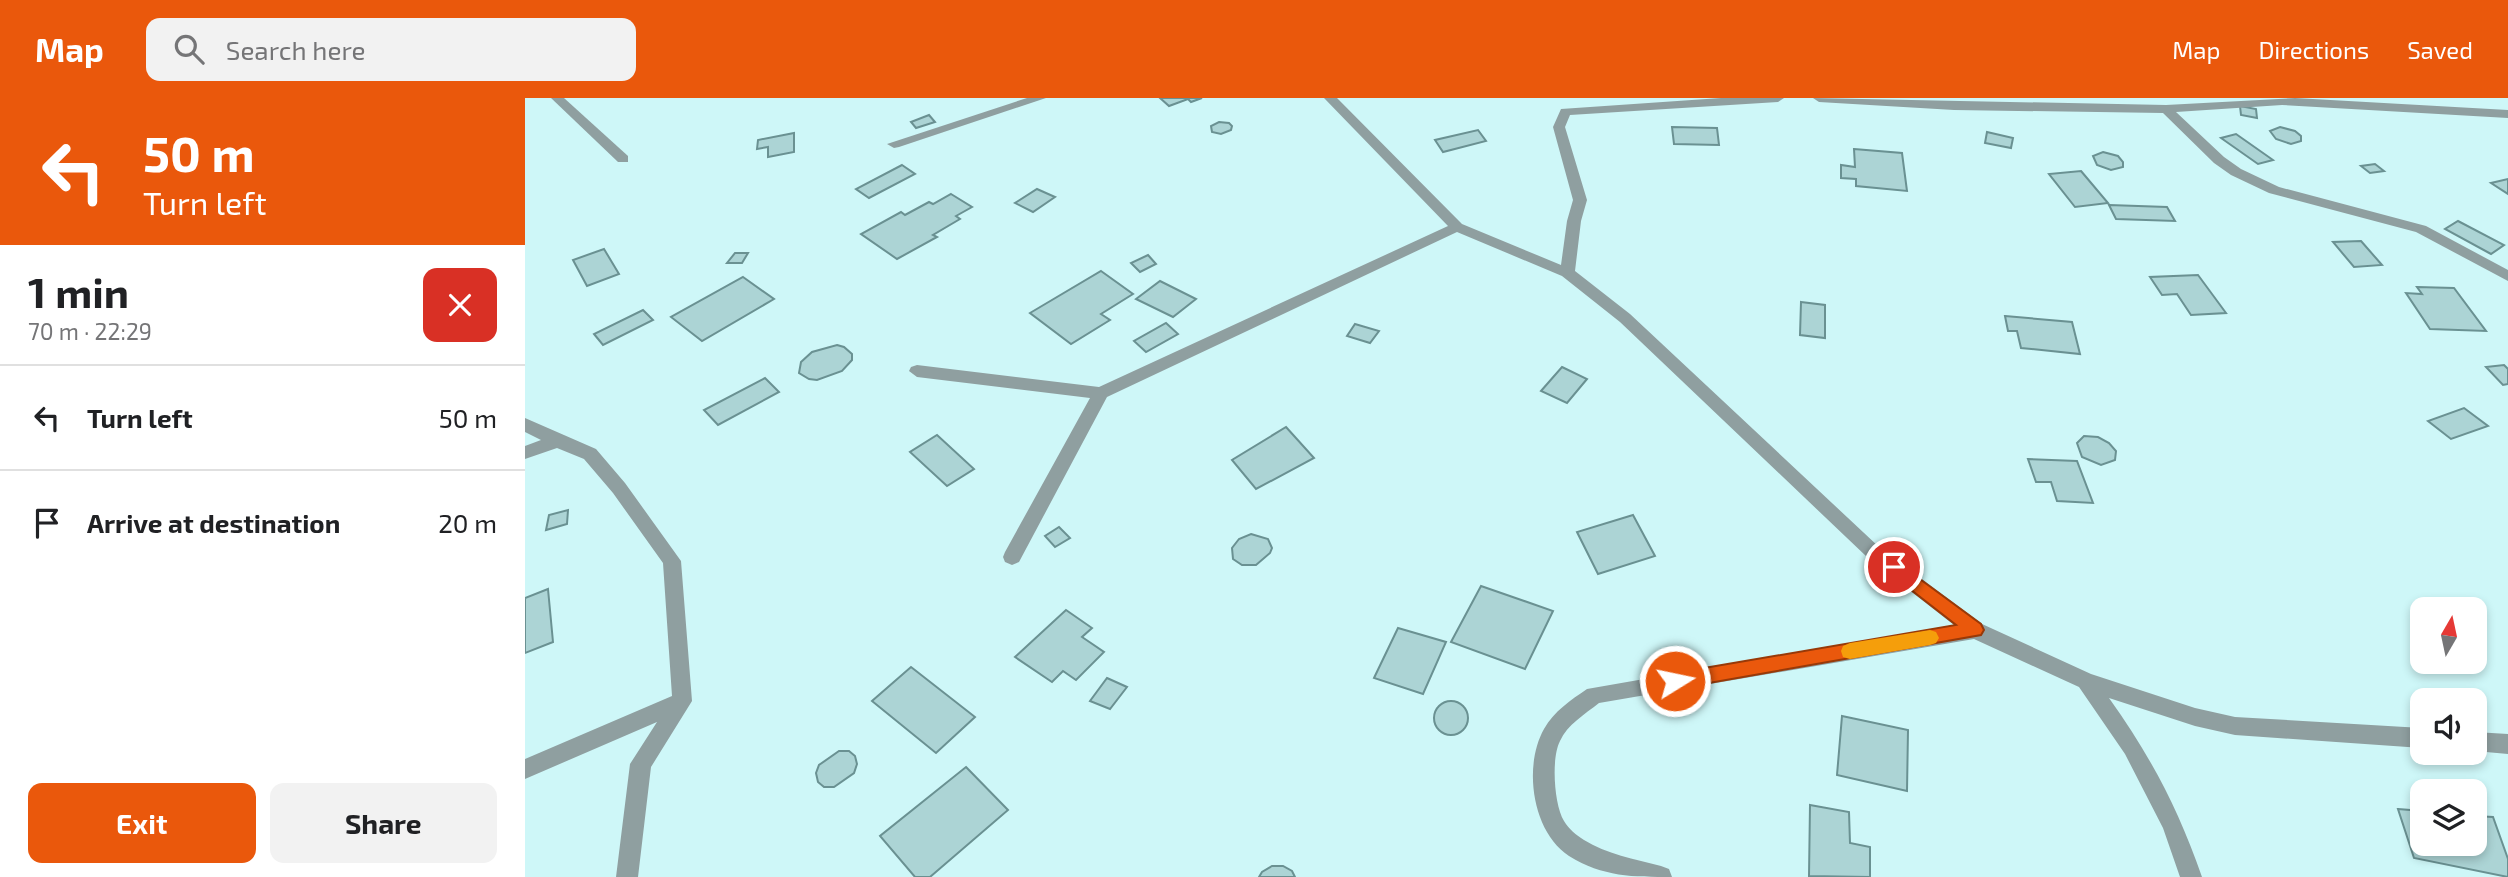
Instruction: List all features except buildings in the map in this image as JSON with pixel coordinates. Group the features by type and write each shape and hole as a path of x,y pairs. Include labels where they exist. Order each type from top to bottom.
{"street":[{"path":"557,98 623,159"},
{"path":"894,144 1041,98"},
{"path":"1330,98 1457,227 1567,273 1625,318 1873,552 1975,630 2086,681 2196,718 2235,726 2410,737"},
{"path":"1567,273 1574,221 1580,200 1559,127 1565,112 1778,98"},
{"path":"1819,98 1954,106 2166,109 2281,99 2508,114"},
{"path":"2166,109 2218,160 2236,172 2274,190 2421,229 2508,276"},
{"path":"917,371 1101,393 1457,227"},
{"path":"1012,557 1101,393"},
{"path":"525,424 590,454 619,488 672,561 682,701 641,764 627,877"},
{"path":"525,453 557,441"},
{"path":"1661,877 1593,856 1567,841 1551,823 1543,768 1549,738 1564,716 1594,695 1975,630"},
{"path":"2086,681 2137,758 2173,824 2191,877"},
{"path":"525,769 682,701"},
{"path":"2487,743 2508,744"}],"slow traffic":[{"path":"1850,651 1930,638"}],"route":[{"path":"1675,681 1975,630 1894,567"}]}
